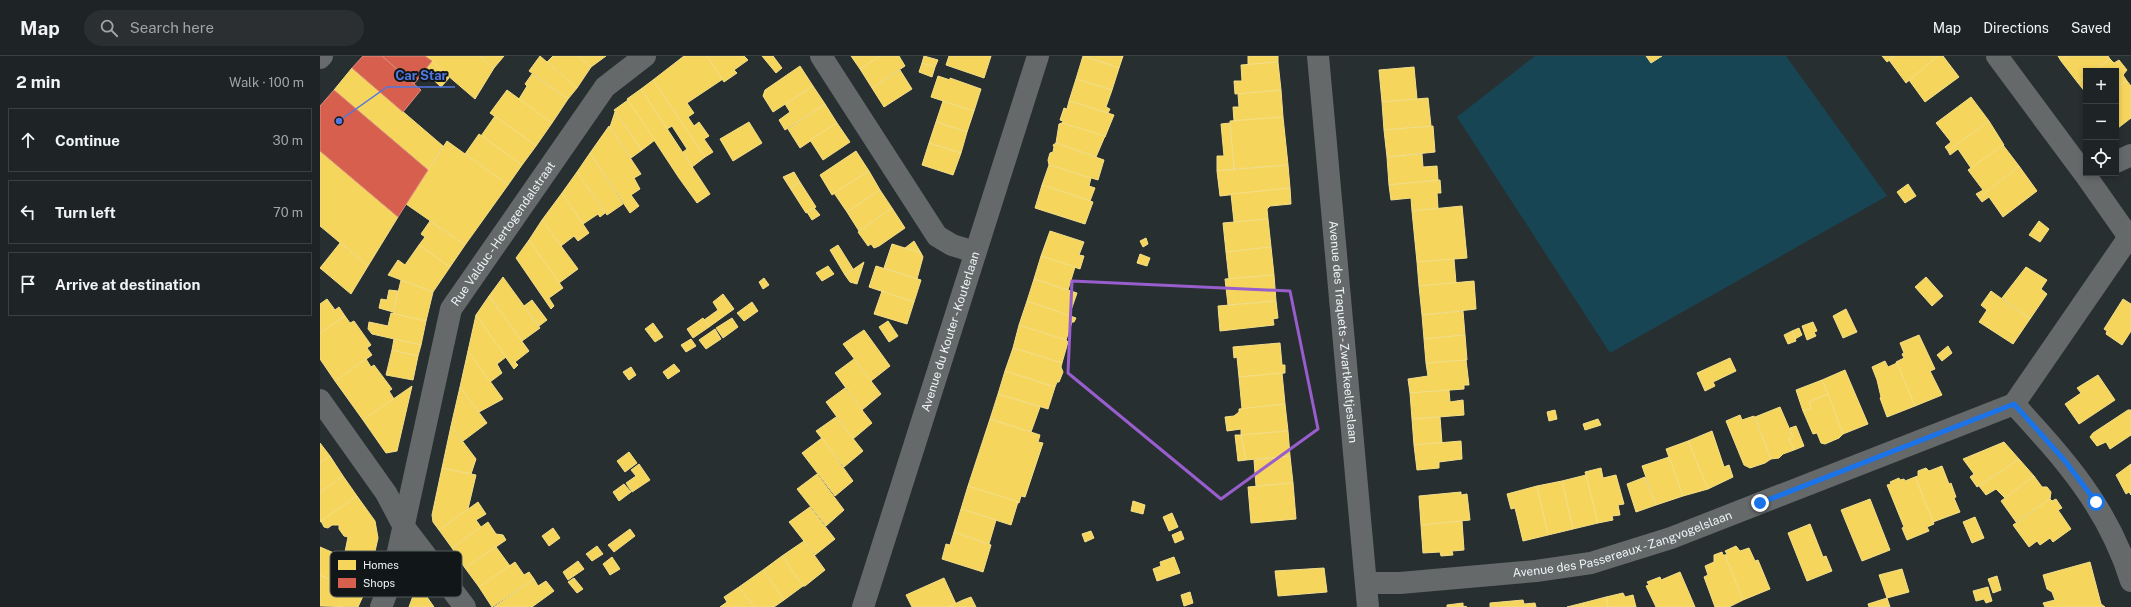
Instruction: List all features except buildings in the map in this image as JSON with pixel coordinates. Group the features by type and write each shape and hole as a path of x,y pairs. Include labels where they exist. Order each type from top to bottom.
{"street":[{"name":"Rue Valduc - Hertogendalstraat","path":"398,551 451,309 605,87 644,56"},
{"path":"821,56 938,236 952,245 976,252"},
{"name":"Avenue du Kouter - Kouterlaan","path":"864,607 1038,56"},
{"name":"Avenue des Traquets - Zwartkeeltjeslaan","path":"1318,56 1368,607"},
{"path":"1998,56 2083,166"},
{"path":"2119,161 2131,155"},
{"path":"2090,176 2130,238 2014,404 2065,461 2096,502 2122,552 2131,581"},
{"path":"320,400 386,493 404,527 422,551"},
{"name":"Avenue des Passereaux - Zangvogelslaan","path":"1366,583 1400,583 1529,571 1591,563 1671,538 2014,404"},
{"name":"Rue Valduc - Hertogendalstraat","path":"381,607 385,597"},
{"path":"457,597 465,607"}],"highlighted area":[{"path":"1072,281 1290,291 1318,429 1221,499 1068,373"}],"shaded area":[{"path":"1535,56 1786,56 1887,196 1610,353 1457,117"}],"place":[{"name":"Car Star","path":"339,121"}],"route":[{"path":"1760,503 2014,404 2065,461 2096,502"}]}
